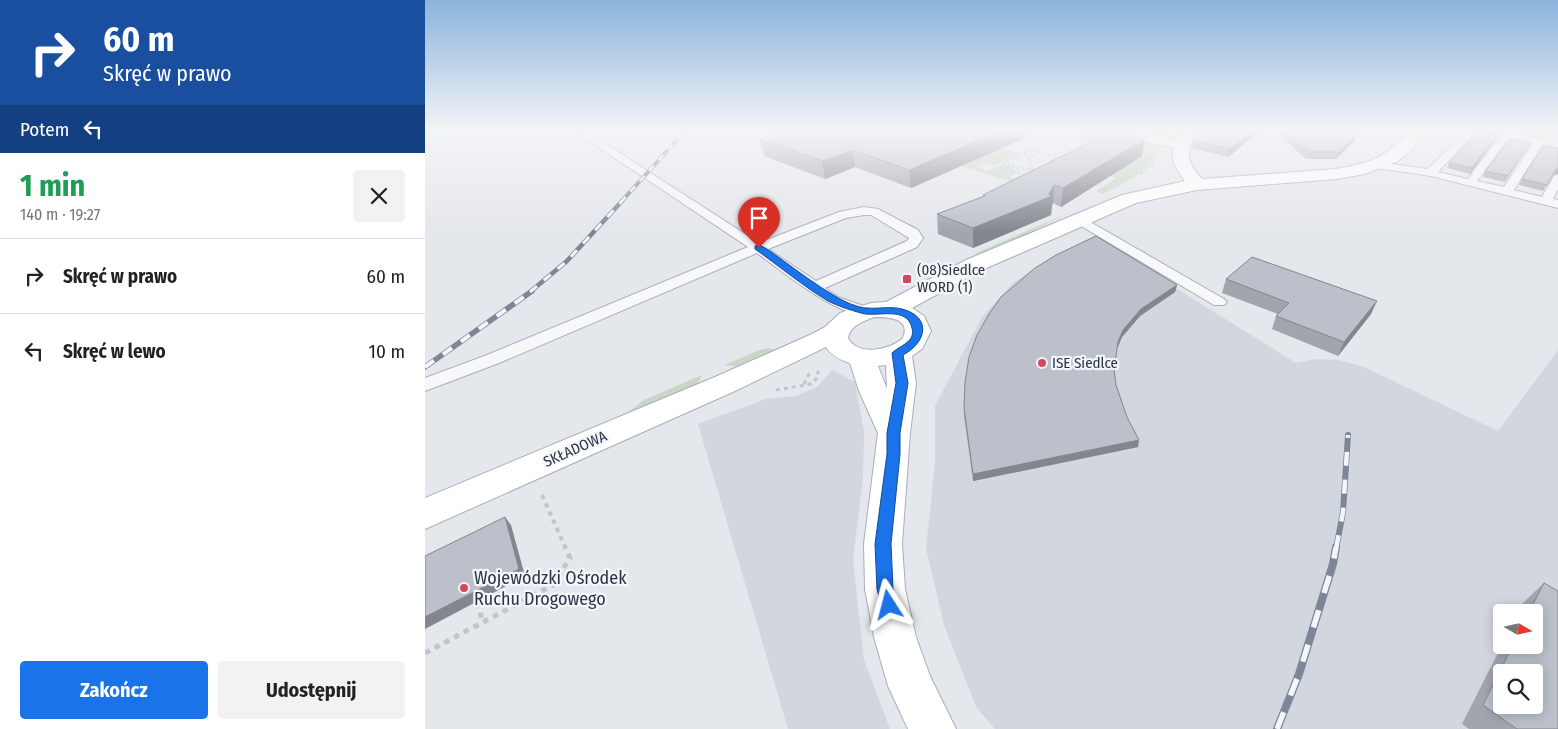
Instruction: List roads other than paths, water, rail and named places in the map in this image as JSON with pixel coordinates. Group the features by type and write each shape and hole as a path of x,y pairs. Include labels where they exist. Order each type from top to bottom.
{"main road":[{"path":"1181,164 1197,185"},
{"path":"901,315 1013,250 1129,199 1170,189 1197,185 1336,174 1377,165"},
{"path":"846,342 874,359 908,348 918,333 917,326 901,315 866,312 852,316 846,342 894,433"},
{"name":"SKŁADOWA","path":"425,514 725,384 763,377 846,342"},
{"path":"897,353 902,383 894,433 883,544 885,589 895,637 911,686 932,729"}],"lane":[{"path":"629,164 759,248 833,300 866,312"},
{"path":"1431,173 1440,164"},
{"path":"1470,183 1484,164"},
{"path":"1507,192 1525,164"},
{"path":"1377,165 1431,173 1558,204"},
{"path":"1546,201 1558,178"},
{"path":"425,385 843,215 864,211 874,212 913,233 916,238 912,244 815,287"},
{"path":"1080,220 1219,302"},
{"path":"833,300 831,312 846,342"}],"railway":[{"path":"621,202 655,164"},
{"path":"530,292 567,261 622,201"},
{"path":"425,367 532,291"},
{"path":"1336,549 1343,512 1348,435"},
{"path":"1277,729 1299,674 1333,564 1336,547"}],"place":[{"name":"(08)Siedlce WORD (1)","path":"907,279"},
{"name":"ISE Siedlce","path":"1042,363"},
{"name":"Wojewódzki Ośrodek Ruchu Drogowego","path":"464,588"}]}
